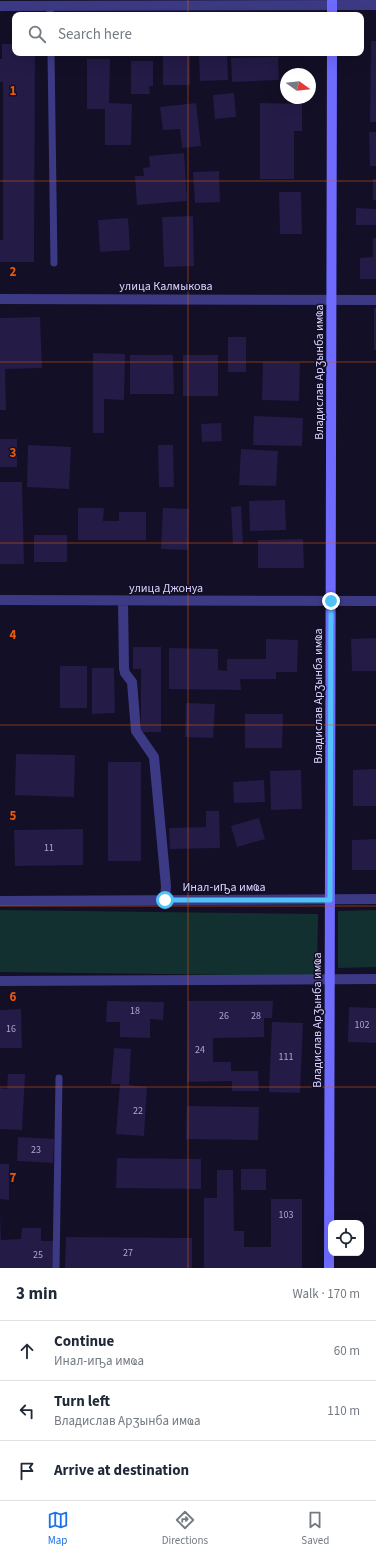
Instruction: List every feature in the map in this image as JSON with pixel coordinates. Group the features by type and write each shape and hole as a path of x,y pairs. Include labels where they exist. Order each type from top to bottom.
{"main road":[{"name":"Владислав Арӡынба имҩа","path":"330,1268 332,56"}],"street":[{"path":"0,6 50,11 376,5"},
{"name":"улица Калмыкова","path":"0,299 376,300"},
{"name":"улица Джонуа","path":"0,600 376,601"},
{"path":"123,601 124,668 125,673 132,682 136,731 154,757 166,886 165,900"},
{"name":"Инал-иҧа имҩа","path":"0,901 376,899"},
{"path":"0,981 376,979"}],"lane":[{"path":"51,56 54,263"},
{"path":"56,1268 59,1078"}],"green space":[{"path":"0,910 318,914 317,976 0,972"},
{"path":"376,910 376,967 338,968 338,911"}],"building":[{"path":"371,41 376,41 376,122 370,122"},
{"path":"2,44 12,44 12,56 35,56 34,262 0,262 0,240 3,240 3,82 0,82 0,59 2,59"},
{"path":"163,56 190,56 190,85 163,85"},
{"path":"199,56 227,56 228,80 200,81"},
{"path":"278,57 279,80 232,82 231,58"},
{"path":"87,59 110,59 109,103 132,104 131,145 105,145 105,109 87,109"},
{"path":"131,61 153,61 153,86 149,86 150,94 131,94"},
{"path":"234,93 236,117 215,119 213,95"},
{"path":"196,103 201,146 182,148 180,129 163,130 160,107"},
{"path":"260,103 302,104 302,131 294,131 294,179 260,179"},
{"path":"369,132 376,132 376,166 370,166"},
{"path":"184,153 187,201 137,205 135,176 144,176 143,168 150,167 149,156"},
{"path":"219,171 220,202 195,203 193,172"},
{"path":"373,179 376,179 376,200 373,200"},
{"path":"279,192 301,192 302,234 280,234"},
{"path":"356,208 376,209 376,225 356,225"},
{"path":"193,216 194,266 164,267 162,217"},
{"path":"128,218 130,250 100,252 98,220"},
{"path":"373,238 376,238 376,279 360,279 360,258 373,257"},
{"path":"374,308 376,308 376,350 374,350"},
{"path":"40,317 42,368 5,369 6,410 0,410 0,318"},
{"path":"228,337 246,337 246,372 228,372"},
{"path":"93,353 125,354 124,400 104,399 104,433 93,433"},
{"path":"130,355 173,355 174,394 130,394"},
{"path":"183,355 218,355 218,396 183,396"},
{"path":"263,362 300,363 299,401 262,400"},
{"path":"254,416 303,418 302,446 253,445"},
{"path":"221,423 222,441 202,442 201,424"},
{"path":"0,439 17,439 17,467 0,467"},
{"path":"28,445 71,447 69,489 27,487"},
{"path":"158,445 173,445 174,487 159,487"},
{"path":"241,449 278,451 276,486 239,485"},
{"path":"0,482 22,482 24,564 0,564"},
{"path":"285,500 286,530 250,531 249,501"},
{"path":"241,506 243,544 233,544 231,507"},
{"path":"78,508 104,508 103,521 119,521 119,512 146,512 146,540 78,540"},
{"path":"163,508 189,509 188,550 161,549"},
{"path":"34,535 67,535 67,562 34,562"},
{"path":"303,539 304,568 258,568 258,540"},
{"path":"376,638 376,671 352,671 351,639"},
{"path":"266,639 298,640 297,672 276,672 276,679 240,679 241,690 169,689 169,648 218,649 218,670 227,671 227,659 266,659"},
{"path":"133,647 161,647 161,732 141,732 141,669 133,669"},
{"path":"60,666 87,666 87,708 60,708"},
{"path":"92,668 114,668 115,713 92,714"},
{"path":"186,703 215,704 213,738 185,737"},
{"path":"245,714 283,714 282,748 245,748"},
{"path":"16,754 75,755 74,797 15,795"},
{"path":"108,762 141,762 141,861 108,861"},
{"path":"376,769 376,806 353,806 353,770"},
{"path":"301,770 302,809 271,810 270,771"},
{"path":"264,780 265,802 234,803 233,782"},
{"path":"206,811 219,811 220,848 170,849 169,828 206,827"},
{"path":"259,818 265,839 237,847 231,826"},
{"path":"83,829 83,865 15,866 14,830"},
{"path":"376,839 376,870 352,870 352,840"},
{"path":"107,1001 164,1002 163,1020 150,1019 150,1038 120,1037 120,1022 106,1022"},
{"path":"188,1001 273,1001 272,1018 264,1018 264,1037 213,1038 213,1062 231,1062 231,1071 258,1071 259,1091 232,1091 232,1081 187,1082"},
{"path":"349,1007 376,1008 376,1043 348,1042"},
{"path":"21,1009 22,1048 0,1048 0,1010"},
{"path":"272,1022 303,1023 300,1093 269,1092"},
{"path":"114,1048 131,1049 129,1085 147,1087 144,1136 116,1134 120,1084 111,1084"},
{"path":"8,1074 25,1074 22,1130 0,1129 0,1088 7,1089"},
{"path":"187,1106 259,1107 258,1140 186,1139"},
{"path":"18,1137 54,1139 53,1163 17,1161"},
{"path":"117,1158 201,1159 201,1189 116,1188"},
{"path":"0,1164 9,1164 9,1200 0,1199"},
{"path":"241,1169 266,1169 266,1190 241,1190"},
{"path":"217,1170 233,1170 234,1231 244,1231 244,1247 271,1247 271,1199 302,1199 302,1268 204,1268 204,1198 217,1198"},
{"path":"0,1215 1,1240 21,1239 22,1228 41,1228 41,1241 54,1241 54,1268 0,1268"},
{"path":"66,1237 192,1238 192,1268 65,1268"}],"route":[{"path":"165,900 330,900 331,601"}]}
